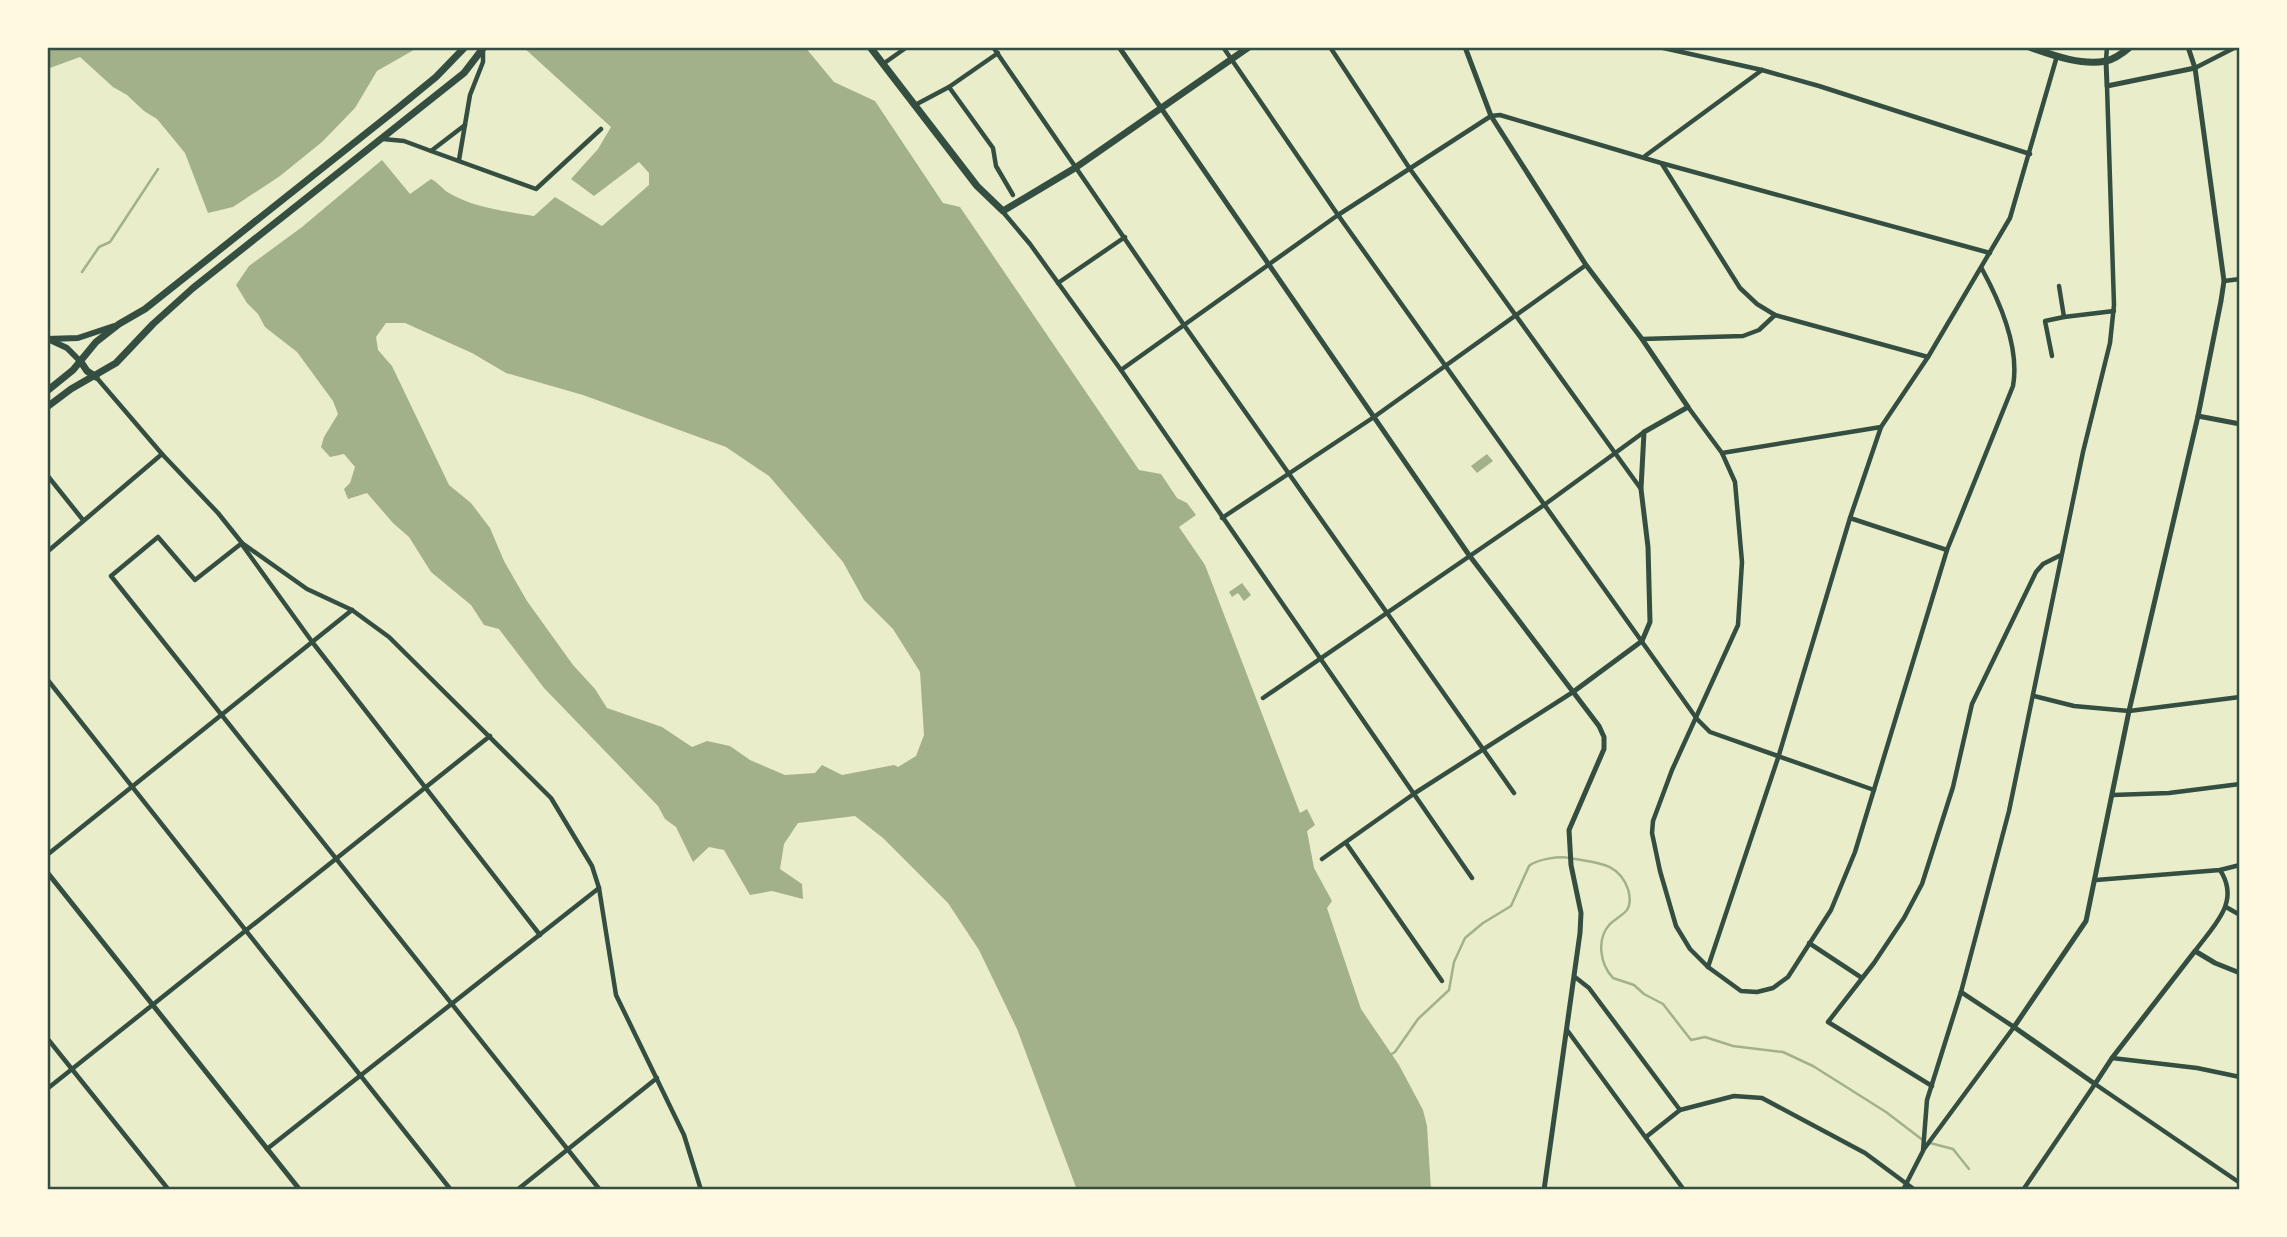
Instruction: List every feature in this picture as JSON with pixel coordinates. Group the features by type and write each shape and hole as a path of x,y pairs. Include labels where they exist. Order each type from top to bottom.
{"main road":[{"path":"47,391 81,362 96,342 145,309 436,77 465,47"},
{"path":"870,47 977,186 1003,211 1075,168 1249,47"},
{"path":"2029,47 2057,56 2087,61 2106,61 2119,56 2130,47"},
{"path":"47,407 71,389 96,377 116,363 153,324 193,288 464,72 484,48"},
{"path":"48,340 91,335 119,324"},
{"path":"48,340 67,348 87,371 96,377"}],"street":[{"path":"883,64 906,47"},
{"path":"993,47 1184,326 1514,793"},
{"path":"1119,47 1469,555 1600,726 1604,749 1569,830 1581,913 1575,977 1544,1190"},
{"path":"1223,47 1338,215 1697,719 1710,732 1874,790"},
{"path":"1330,47 1410,169 1641,489"},
{"path":"1465,47 1491,116 1586,265 1722,453 1735,482 1742,562 1738,625 1672,770 1653,821 1652,833 1676,926 1690,949 1708,967 1741,991 1773,988 1788,977 1831,910 1855,852 1947,550 2013,386 2016,369 1996,296 1982,269"},
{"path":"1659,47 1832,89 2030,154"},
{"path":"1923,1151 1927,1100 1961,992 2010,811 2083,452 2110,343 2113,311 2107,47"},
{"path":"1904,1187 1923,1151 2014,1027 2086,921 2129,711 2198,416 2224,281 2195,68 2188,47"},
{"path":"2107,86 2195,68 2236,47"},
{"path":"459,160 470,95 483,62 484,48"},
{"path":"915,105 948,87 998,53"},
{"path":"1708,967 1778,758 1850,518 1881,427 1928,357 2010,218 2057,56"},
{"path":"1644,157 1762,70"},
{"path":"948,87 993,148 996,166 1013,195"},
{"path":"1121,370 1268,263 1491,116 1511,117 1661,163 1990,253"},
{"path":"431,151 465,125"},
{"path":"382,139 404,141 536,190 601,129"},
{"path":"1661,163 1740,288 1757,304 1774,315 1928,357"},
{"path":"1003,211 1121,370 1472,878"},
{"path":"1058,283 1125,237"},
{"path":"1222,518 1446,366 1586,265"},
{"path":"2224,281 2240,279"},
{"path":"2059,286 2064,317"},
{"path":"2052,356 2045,321 2113,311"},
{"path":"1642,340 1743,336 1759,330 1774,315"},
{"path":"96,377 242,543 313,643 540,935"},
{"path":"1263,698 1544,505 1644,432 1688,407"},
{"path":"2198,416 2240,424"},
{"path":"1722,453 1881,427"},
{"path":"1322,859 1415,793 1573,692 1642,640 1650,622 1651,602 1641,489 1644,432"},
{"path":"47,552 162,454"},
{"path":"47,475 83,520"},
{"path":"1850,518 1947,550"},
{"path":"242,543 195,580 159,537 111,576 600,1190"},
{"path":"242,543 307,589 352,610 389,637 551,798 592,866 599,888 616,995 684,1135 701,1190"},
{"path":"1932,1086 1828,1022 1904,918 1922,884 1953,787 1972,704 2035,572 2043,564 2062,555"},
{"path":"47,855 352,610"},
{"path":"47,678 451,1190"},
{"path":"2034,696 2074,706 2129,711 2240,697"},
{"path":"47,1089 490,736"},
{"path":"2113,795 2169,793 2240,784"},
{"path":"1346,843 1441,981"},
{"path":"2096,880 2220,870 2240,865"},
{"path":"2023,1190 2112,1058 2226,907 2230,894 2227,880 2220,870"},
{"path":"47,872 300,1190"},
{"path":"267,1149 599,888"},
{"path":"2226,907 2240,915"},
{"path":"1810,943 1862,978"},
{"path":"2195,951 2240,973"},
{"path":"1575,977 1589,988 1680,1110"},
{"path":"1961,992 2240,1183"},
{"path":"1567,1029 1684,1190"},
{"path":"47,1038 168,1189"},
{"path":"2112,1058 2197,1068 2240,1077"},
{"path":"517,1190 657,1079"},
{"path":"1646,1137 1680,1110 1734,1096 1762,1098 1865,1153 1904,1187 1915,1190"}],"shaded area":[{"path":"47,47 419,47 377,71 355,108 322,142 280,176 233,207 208,213 185,153 157,119 113,87 80,57 47,69"},
{"path":"523,47 805,47 834,82 875,101 943,203 960,207 1139,470 1161,474 1177,498 1187,503 1196,515 1179,527 1205,565 1300,813 1307,809 1315,825 1307,831 1314,868 1332,901 1327,908 1361,1009 1399,1065 1423,1110 1427,1126 1431,1190 1077,1190 1017,1029 979,950 948,903 883,838 855,816 798,823 784,844 780,869 802,884 803,899 772,891 750,895 724,850 709,847 693,862 676,827 665,819 658,806 544,688 499,629 484,625 471,605 431,572 409,537 367,493 348,499 344,489 350,483 355,467 344,454 330,457 321,447 338,414 333,401 297,352 265,327 258,314 247,303 236,285 249,266 302,227 382,160 410,194 431,179 449,193 469,202 534,216 555,197 602,226 649,185 649,173 639,162 594,196 571,179 598,149 611,127","holes":["386,323 405,323 472,353 506,373 583,395 726,447 769,476 843,562 864,600 893,629 920,672 924,735 916,756 898,767 894,765 842,775 822,765 815,773 785,775 750,760 730,746 707,741 692,747 662,727 607,708 527,601 504,561 490,528 471,503 449,485 392,366 378,350 376,337"]},
{"path":"1487,454 1493,461 1477,473 1471,466"},
{"path":"1242,583 1251,595 1244,601 1238,593 1232,597 1229,592"}],"waterway":[{"path":"82,272 99,247 110,242 158,169"},
{"path":"1390,1055 1395,1052 1418,1019 1449,990 1454,962 1465,938 1511,906 1529,866 1548,859 1570,858 1612,868 1624,880 1628,889 1628,908 1610,924 1601,944 1605,966 1613,978 1634,985 1663,1004 1691,1040 1705,1037 1733,1046 1783,1052 1813,1066 1886,1112 1924,1141"},
{"path":"1930,1143 1953,1149 1969,1169"}]}
